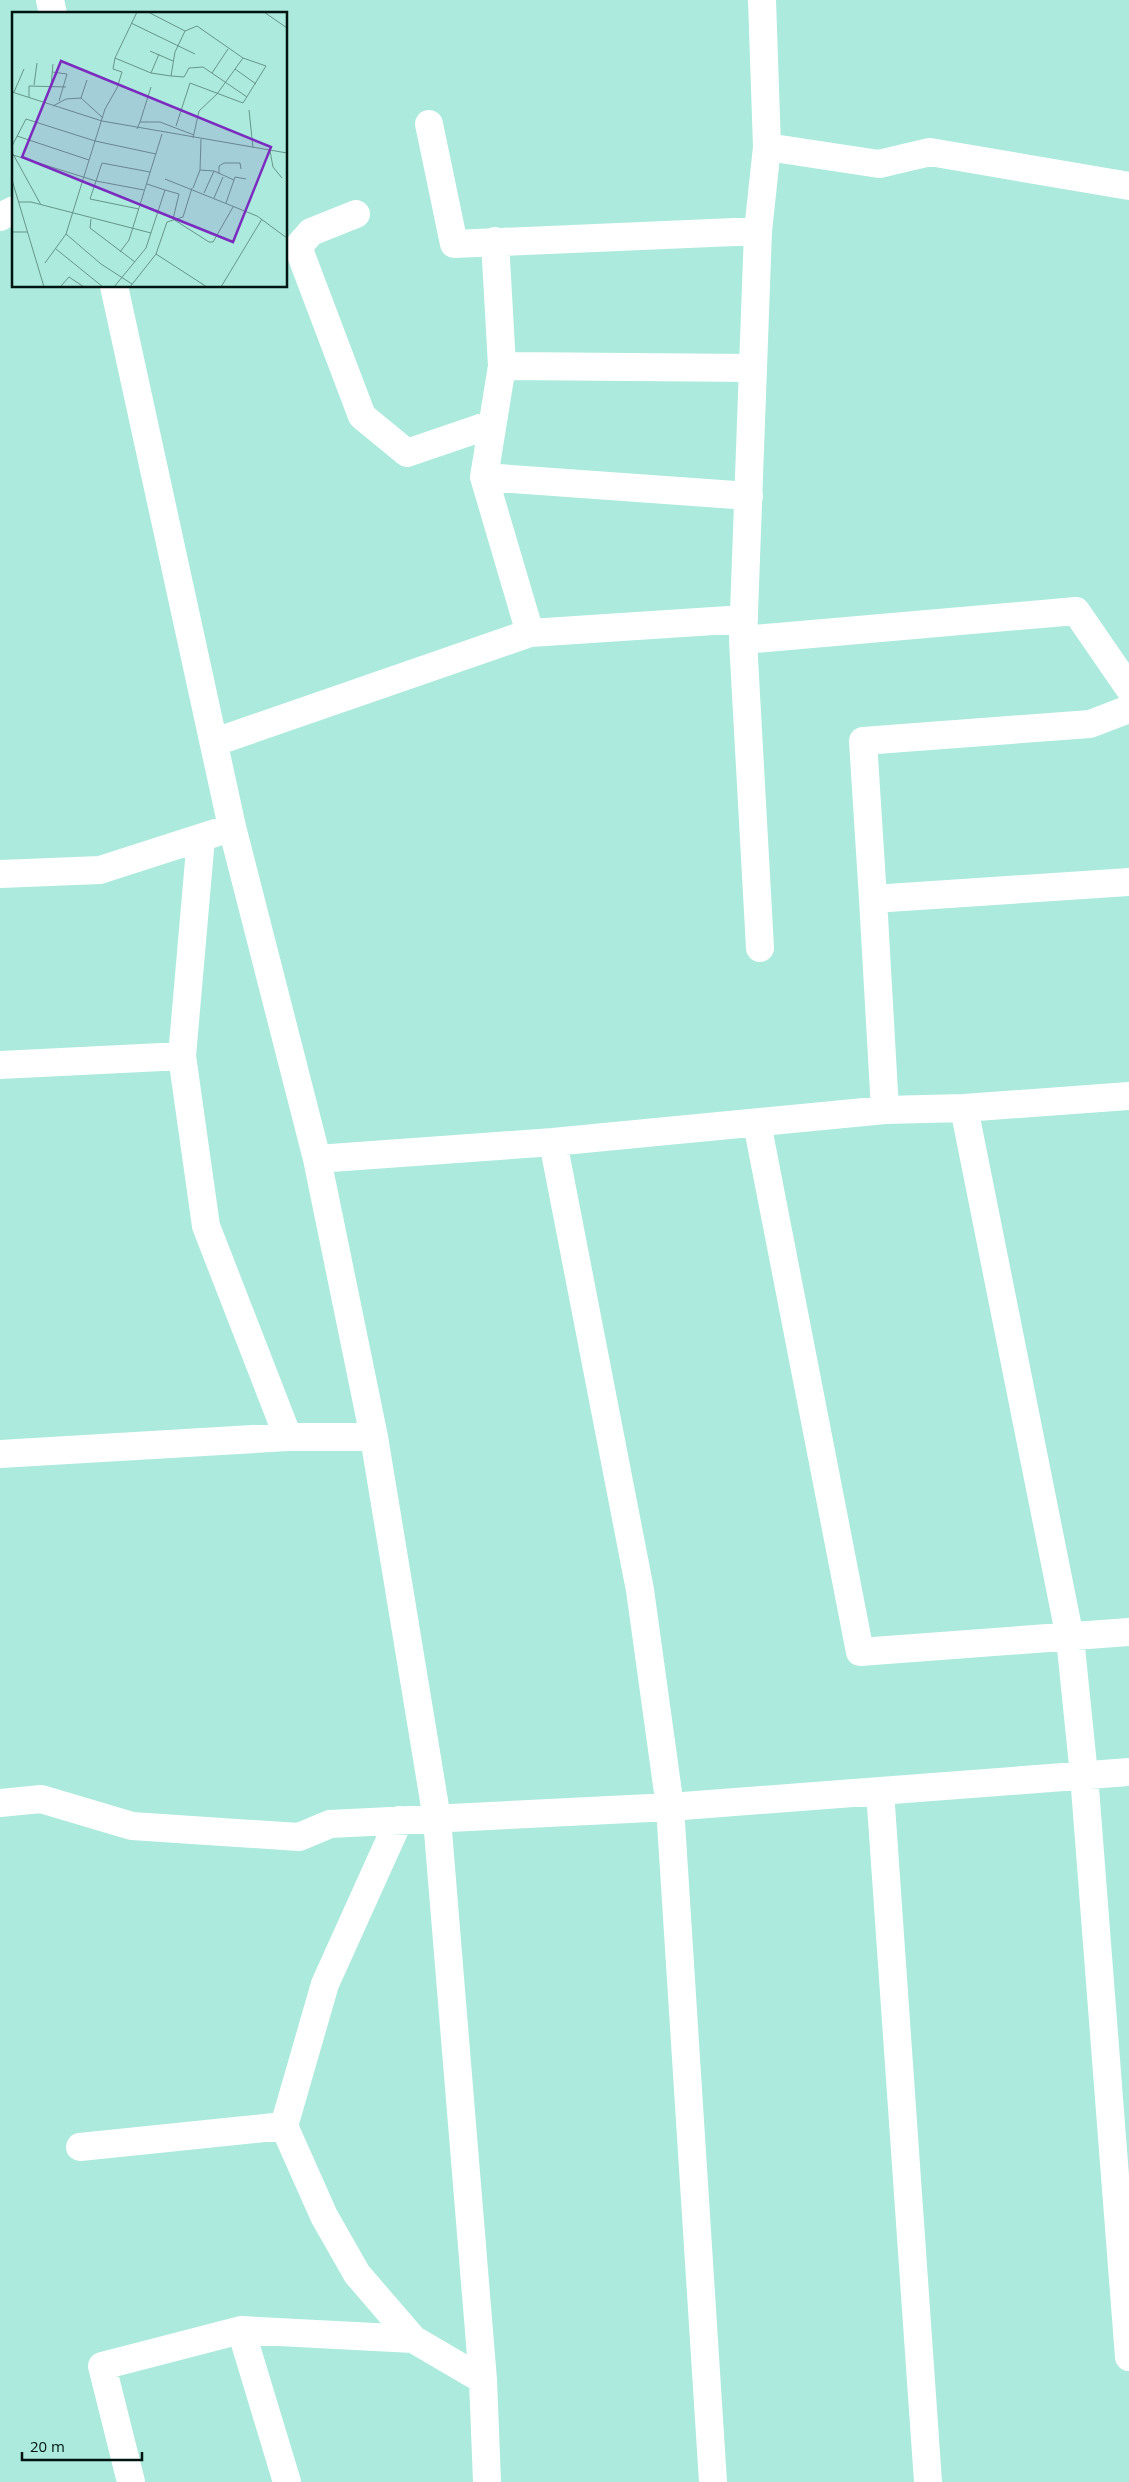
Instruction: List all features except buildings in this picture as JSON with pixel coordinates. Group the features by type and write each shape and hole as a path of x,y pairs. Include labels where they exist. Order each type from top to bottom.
{"street":[{"path":"760,948 744,629 758,232 766,147 762,0"},
{"path":"428,124 454,244 758,232"},
{"path":"766,147 879,164 930,152 1129,186"},
{"path":"0,217 12,211"},
{"path":"356,214 310,232 298,247 362,416 407,452 492,424"},
{"path":"495,241 502,366 484,477 530,633"},
{"path":"114,288 215,742 232,827 317,1159 374,1437 437,1819 483,2380 487,2482"},
{"path":"502,366 753,368"},
{"path":"484,477 749,496"},
{"path":"215,742 530,633 744,629 1076,611 1129,688"},
{"path":"885,1110 863,741 1090,724 1129,709"},
{"path":"0,874 100,870 232,827"},
{"path":"201,838 182,1056 206,1226 288,1437"},
{"path":"873,899 1129,882"},
{"path":"0,1065 182,1056"},
{"path":"317,1159 553,1142 885,1110 964,1108 1129,1096"},
{"path":"964,1108 1070,1638 1084,1775 1129,2357"},
{"path":"757,1123 860,1652 1070,1638 1129,1632"},
{"path":"553,1142 640,1590 670,1807 713,2482"},
{"path":"0,1454 288,1437 374,1437"},
{"path":"0,1803 41,1799 132,1826 299,1837 330,1824 670,1807 1129,1772"},
{"path":"880,1792 928,2482"},
{"path":"399,1820 325,1984 284,2126 324,2216 357,2274 413,2339 483,2380"},
{"path":"80,2147 284,2126"},
{"path":"131,2482 102,2366 241,2330 413,2339"},
{"path":"241,2330 285,2482"}]}
